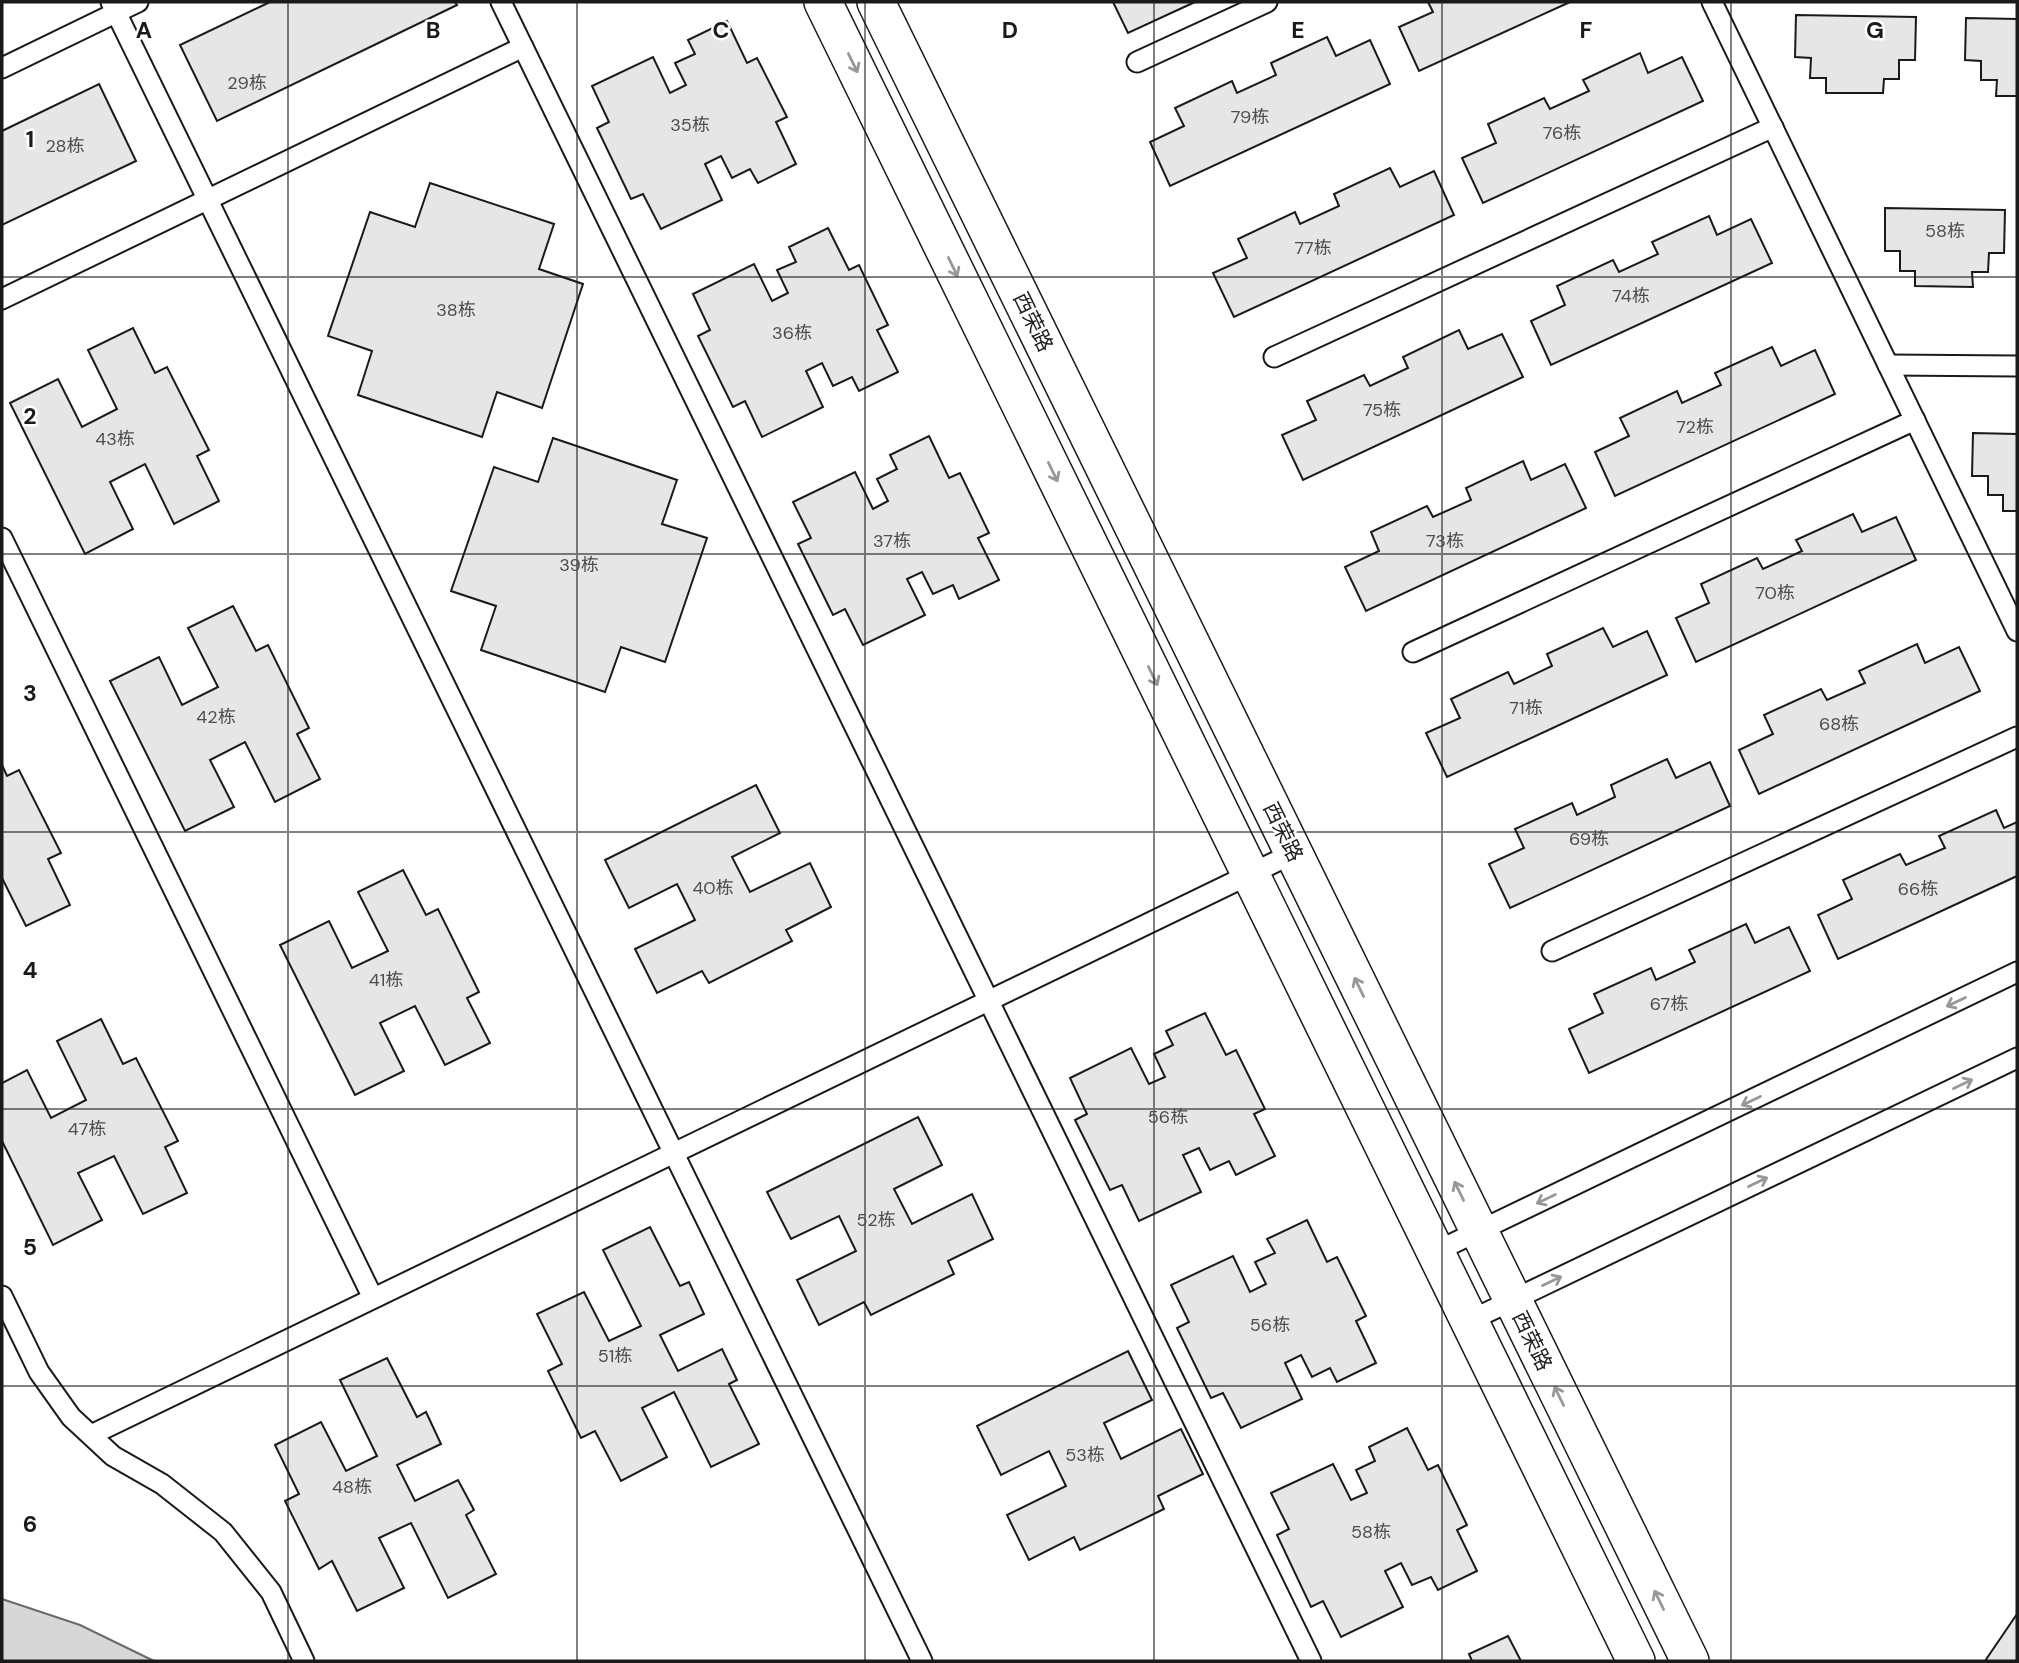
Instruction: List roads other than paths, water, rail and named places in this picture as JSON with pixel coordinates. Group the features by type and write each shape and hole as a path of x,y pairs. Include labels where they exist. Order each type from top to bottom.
{"street":[{"name":"西荣路","path":"876,2 1689,1661"},
{"path":"834,5 1250,874 1636,1661"}],"lane":[{"path":"2,68 114,7 138,2"},
{"path":"500,2 1311,1661"},
{"path":"1137,62 1267,2"},
{"path":"1712,2 2017,631"},
{"path":"114,7 922,1661"},
{"path":"2,299 523,47"},
{"path":"1274,357 1773,127"},
{"path":"1888,365 2017,366"},
{"path":"1413,652 1915,420"},
{"path":"2,538 373,1298"},
{"path":"1552,951 2017,737"},
{"path":"91,1435 1293,853"},
{"path":"1435,1252 2017,972"},
{"path":"1469,1321 2017,1058"},
{"path":"2,1296 39,1372 71,1418 113,1456 162,1484 223,1532 271,1592 304,1661"}]}
